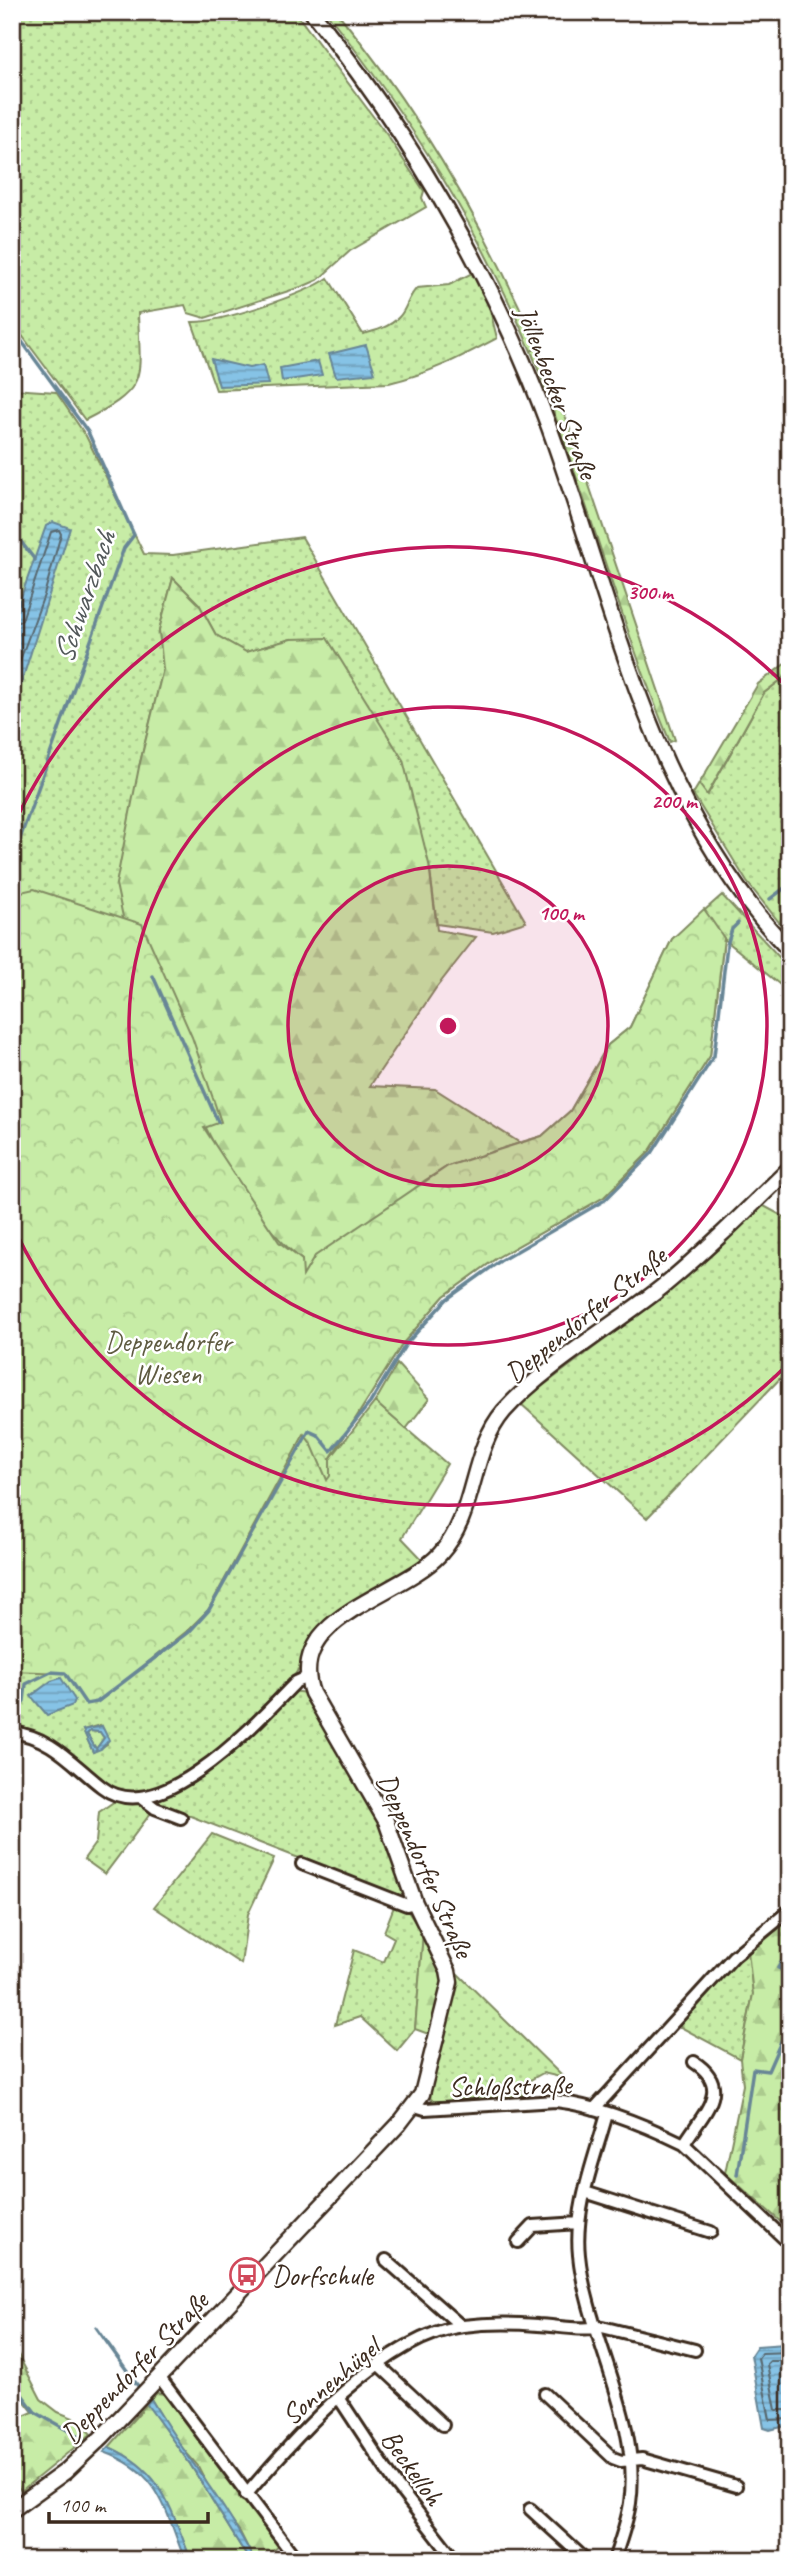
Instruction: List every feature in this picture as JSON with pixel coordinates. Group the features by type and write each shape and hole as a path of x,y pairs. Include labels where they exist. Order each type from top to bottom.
{"street":[{"name":"Jöllenbecker Straße","path":"312,12 369,86 422,165 494,295 550,429 648,722 695,821 726,872 790,951"},
{"name":"Deppendorfer Straße","path":"12,2511 86,2454 160,2378 415,2106 425,2084 450,1982 445,1960 415,1903 386,1821 312,1693 307,1677 314,1647 332,1622 418,1574 446,1546 463,1516 484,1447 507,1408 528,1388 663,1286 790,1168"},
{"path":"18,1732 57,1748 104,1789 115,1795 142,1798 161,1792 206,1765 296,1682 307,1677"},
{"path":"142,1798 155,1808 181,1818"},
{"path":"302,1864 407,1905 415,1903"},
{"path":"594,2109 734,1956 790,1910"},
{"path":"684,2144 714,2095 715,2084 710,2075 694,2062"},
{"name":"Schloßstraße","path":"415,2106 425,2109 556,2101 594,2109 684,2144 790,2244"},
{"path":"607,2114 585,2192 579,2224 578,2252 596,2328 616,2387 629,2459 630,2501 614,2560"},
{"path":"585,2192 711,2232"},
{"path":"518,2242 533,2226 579,2224"},
{"path":"386,2260 461,2326"},
{"name":"Sonnenhügel","path":"246,2495 296,2437 379,2365 415,2342 461,2326 536,2324 602,2327 695,2350"},
{"path":"379,2365 443,2425"},
{"path":"160,2378 297,2560"},
{"path":"545,2394 613,2458 642,2459 736,2486"},
{"name":"Beckelloh","path":"339,2398 388,2475 455,2560"},
{"path":"530,2509 586,2560"}],"green space":[{"path":"12,12 295,12 387,135 424,191 422,198 426,207 350,251 318,280 304,286 205,318 188,313 185,305 138,313 140,353 137,379 121,399 85,420 12,322"},
{"path":"326,12 337,12 396,90 423,131 473,216 538,348 531,351 489,260 414,133"},
{"path":"474,272 487,298 497,338 431,370 389,383 216,390 192,322 222,318 262,306 301,292 328,278 363,334 382,328 395,320 402,314 417,288 449,285"},
{"path":"538,348 568,423 675,740 670,742 633,645 531,351"},
{"path":"12,389 56,392 86,436 144,554 173,555 302,537 526,922 493,932 437,924 429,864 291,639 246,652 216,635 199,604 173,578 159,630 163,669 139,767 302,1260 303,1276 400,1198 484,1153 542,1136 570,1111 608,1045 630,1027 672,939 722,895 790,969 790,993 724,939 710,1056 649,1152 604,1197 498,1257 444,1296 403,1343 330,1459 375,1402 447,1464 402,1538 423,1560 393,1582 344,1607 327,1619 316,1631 296,1673 283,1689 221,1747 173,1779 150,1789 131,1792 115,1789 101,1781 47,1737 31,1730 12,1727 12,732 21,684 18,613 12,623","holes":["100,1725 107,1744 93,1752 83,1730"]},
{"path":"173,578 199,604 216,635 246,652 291,639 327,638 403,760 429,864 437,930 476,937 436,988 370,1086 435,1089 520,1143 448,1166 424,1181 302,1278 302,1260 270,1229 242,1191 216,1148 193,1101 154,1005 123,917 116,884 139,767 163,669 159,630"},
{"path":"790,660 790,673 764,693 707,795 699,784 758,684"},
{"path":"790,673 790,936 747,882 693,794 699,784 708,794 764,693"},
{"name":"Deppendorfer Wiesen","path":"34,889 142,924 192,1037 221,1122 204,1128 279,1242 302,1260 303,1276 315,1256 448,1166 542,1136 570,1111 608,1045 630,1027 672,939 704,909 724,938 710,1056 649,1152 604,1197 498,1257 444,1296 403,1343 330,1459 330,1476 327,1480 312,1445 304,1434 208,1610 187,1631 98,1702 86,1704 65,1673 12,1671 12,894"},
{"path":"762,1205 790,1220 790,1368 647,1518 520,1403 664,1295"},
{"path":"397,1364 429,1399 406,1429 375,1402"},
{"path":"293,1691 305,1693 379,1817 408,1896 405,1899 154,1802 180,1788"},
{"path":"90,1731 100,1732 104,1738 96,1749 87,1734"},
{"path":"115,1801 141,1804 153,1810 105,1874 84,1859 96,1842 99,1812"},
{"path":"212,1834 274,1859 248,1914 241,1964 154,1907"},
{"path":"395,1904 407,1910 423,1934 415,2029 397,2051 360,2017 335,2025 354,1950 384,1962 394,1938 384,1932"},
{"path":"790,1917 790,2230 725,2173 743,2085 740,2059 753,1994 748,1951"},
{"path":"423,1934 444,1972 431,2035 415,2029"},
{"path":"748,1951 753,1994 740,2059 675,2024"},
{"path":"457,1973 564,2078 543,2073 525,2083 522,2096 434,2102 428,2096"},
{"path":"12,2343 41,2399 58,2412 76,2419 91,2434 21,2491 12,2477 12,2421 33,2412 12,2385"},
{"path":"157,2393 165,2394 279,2546 262,2560 254,2560 240,2532 213,2496 198,2466 176,2441 151,2399"},
{"path":"147,2404 190,2464 249,2560 191,2560 170,2509 152,2480 141,2467 109,2447"}],"water":[{"path":"366,345 375,373 336,377 329,354"},
{"path":"211,359 249,368 263,365 268,384 219,386"},
{"path":"318,361 322,375 282,381 280,368"},
{"path":"53,522 70,528 21,684 12,689 12,623 46,526"},
{"path":"61,1678 75,1700 73,1705 47,1715 31,1696 51,1681"},
{"path":"102,1726 109,1740 101,1749 93,1752 83,1730","holes":["90,1731 100,1732 104,1738 96,1749 87,1734"]},
{"path":"757,2346 790,2346 790,2425 770,2430 764,2428 751,2355"},
{"path":"151,2399 231,2519 254,2560 249,2560 190,2464 148,2406"},
{"path":"109,2447 142,2467 154,2480 170,2508 191,2560 185,2560 165,2509 150,2482 123,2461 104,2452"}],"waterway":[{"name":"Schwarzbach","path":"12,328 88,432 134,535 124,548 12,861"},
{"path":"12,530 35,560"},
{"path":"12,594 20,603"},
{"path":"770,899 790,884"},
{"path":"12,1714 24,1701 26,1684 51,1672 65,1673 86,1704 97,1702 189,1632 209,1610 309,1431 318,1435 331,1451 370,1403 406,1344 447,1299 500,1261 605,1200 652,1153 714,1056 727,945 732,929 738,923"},
{"path":"153,976 218,1122"},
{"path":"790,1948 778,1968 790,1973"},
{"path":"737,2175 753,2069 768,2071 790,2021"},
{"path":"96,2327 138,2386"},
{"name":"Schwarzbach","path":"12,2381 35,2412 83,2439"}],"place":[{"name":"Dorfschule","path":"247,2275"}]}
